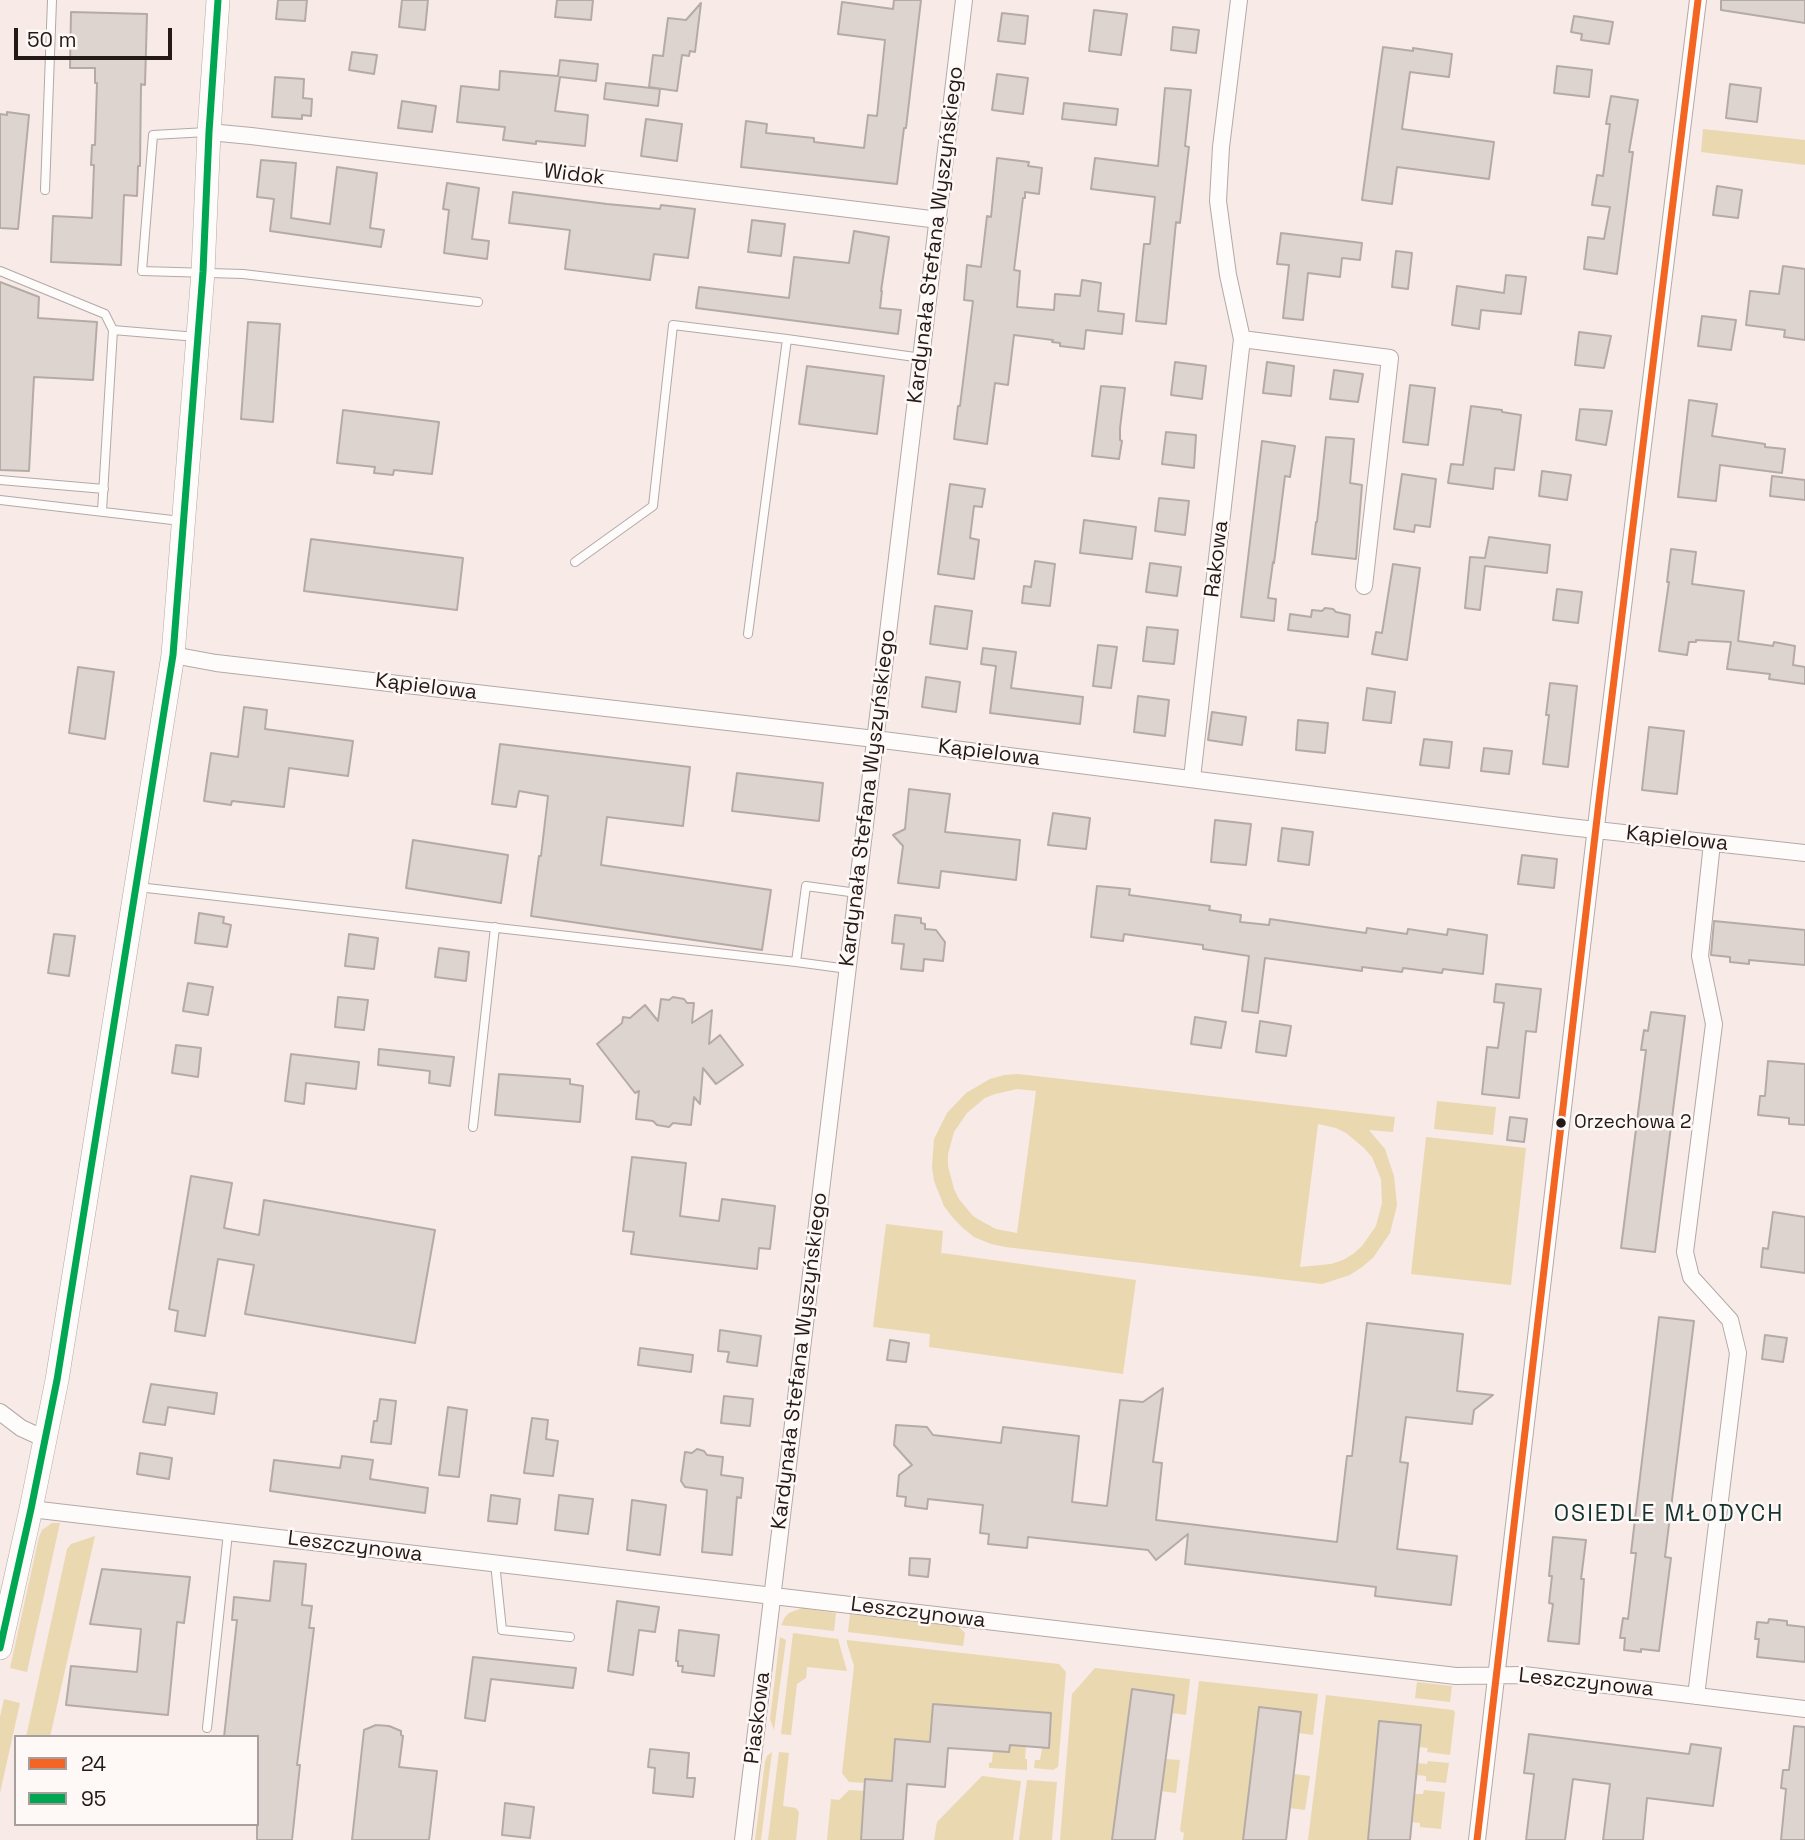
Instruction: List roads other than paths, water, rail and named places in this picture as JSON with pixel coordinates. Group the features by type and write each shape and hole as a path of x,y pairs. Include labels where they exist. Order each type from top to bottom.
{"street":[{"path":"0,1648 46,1439 59,1366 173,654 203,272 218,0"},
{"name":"Kardynała Stefana Wyszyńskiego","path":"772,1596 964,0"},
{"name":"Rakowa","path":"1192,778 1242,340 1228,275 1218,201 1221,147 1239,0"},
{"path":"1477,1840 1595,830 1698,0"},
{"name":"Widok","path":"209,132 939,220"},
{"path":"1242,340 1390,358 1364,586"},
{"name":"Kąpielowa","path":"173,654 216,663 875,739 1595,830 1805,853"},
{"path":"1696,1696 1738,1353 1730,1320 1691,1277 1685,1252 1714,1024 1700,956 1712,843"},
{"path":"0,1412 21,1428 46,1439"},
{"name":"Leszczynowa","path":"31,1509 1456,1676 1524,1675 1805,1709"},
{"name":"Piaskowa","path":"743,1840 772,1596"}],"lane":[{"path":"45,190 52,0"},
{"path":"209,132 153,135 142,271 243,274 478,302"},
{"path":"0,271 104,314 113,330 102,511"},
{"path":"575,562 653,506 673,325 922,358"},
{"path":"113,330 198,337"},
{"path":"748,634 787,339"},
{"path":"0,480 104,489"},
{"path":"0,500 184,521"},
{"path":"796,962 806,886 857,893"},
{"path":"135,887 848,969"},
{"path":"473,1127 495,927"},
{"path":"207,1728 228,1532"},
{"path":"495,1563 502,1630 570,1637"}],"place":[{"name":"Orzechowa 2","path":"1561,1123"}],"district":[{"name":"OSIEDLE MŁODYCH","path":"1669,1515"}]}
